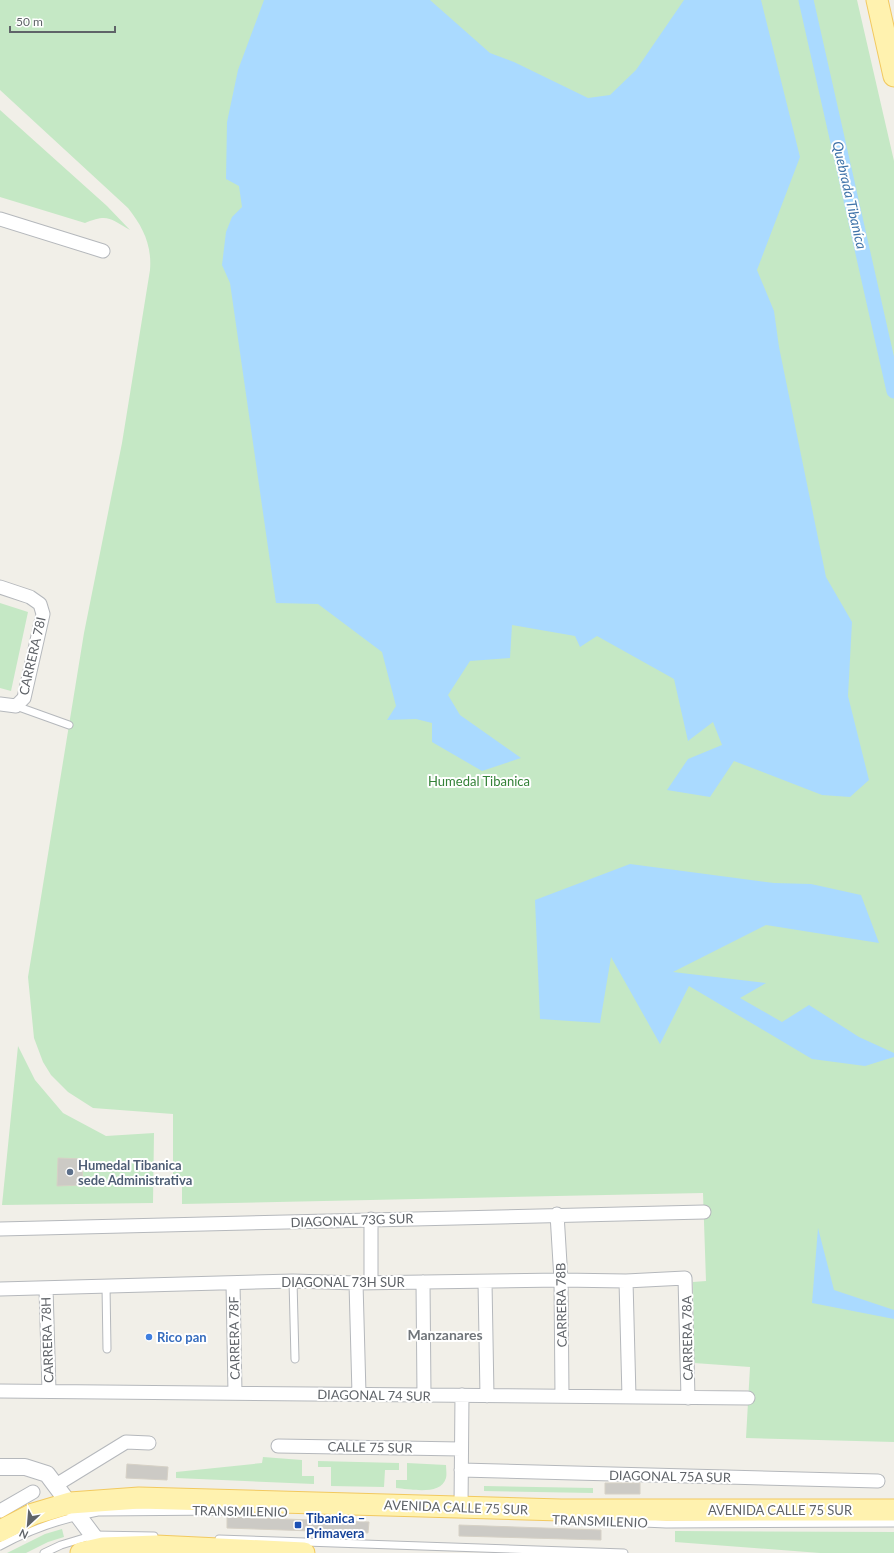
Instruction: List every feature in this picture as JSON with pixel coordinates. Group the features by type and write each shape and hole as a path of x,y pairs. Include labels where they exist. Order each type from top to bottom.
{"main road":[{"path":"877,0 894,76"},
{"name":"AVENIDA CALLE 75 SUR","path":"0,1530 33,1514 139,1498 561,1510 894,1510"},
{"path":"81,1553 101,1546 193,1547 304,1553"}],"street":[{"path":"0,219 103,251"},
{"name":"CARRERA 78I","path":"0,587 30,597 40,604 43,614 24,698 16,706"},
{"path":"0,704 16,706"},
{"name":"DIAGONAL 73G SUR","path":"0,1229 557,1214 704,1212"},
{"name":"CARRERA 78B","path":"557,1214 561,1280 562,1396"},
{"path":"371,1219 371,1282"},
{"name":"DIAGONAL 73H SUR","path":"0,1289 293,1281 356,1283 685,1278"},
{"name":"CARRERA 78A","path":"685,1278 688,1398"},
{"path":"626,1280 629,1397"},
{"path":"423,1282 424,1395"},
{"path":"485,1282 487,1396"},
{"name":"CARRERA 78F","path":"233,1283 235,1393"},
{"path":"356,1283 359,1394"},
{"name":"CARRERA 78H","path":"46,1288 49,1391"},
{"name":"DIAGONAL 74 SUR","path":"0,1391 748,1398"},
{"path":"461,1507 462,1396"},
{"path":"56,1485 126,1442 149,1443"},
{"name":"CALLE 75 SUR","path":"278,1446 461,1449"},
{"path":"0,1467 25,1467 47,1474 101,1546"},
{"name":"DIAGONAL 75A SUR","path":"461,1470 878,1481"},
{"path":"0,1511 33,1492"}],"lane":[{"path":"16,706 69,725"},
{"path":"293,1281 295,1359"},
{"path":"106,1286 107,1349"},
{"name":"TRANSMILENIO","path":"0,1546 74,1509 98,1512 164,1510 236,1511"},
{"name":"TRANSMILENIO","path":"566,1520 666,1524 894,1523"},
{"path":"44,1553 61,1545 101,1546 163,1537"},
{"path":"211,1538 624,1553"}],"green space":[{"name":"Humedal Tibanica","path":"0,0 857,0 894,161 894,1442 746,1438 750,1367 694,1363 693,1282 706,1281 703,1193 182,1204 182,1186 173,1179 173,1114 93,1108 68,1092 51,1075 43,1062 34,1038 28,977 84,633 122,443 150,270 150,252 142,229 128,208 0,90"},
{"path":"0,110 107,206 130,230 113,220 99,218 85,223 0,197"},
{"path":"0,603 28,612 11,691 0,688"},
{"path":"18,1046 35,1080 63,1113 106,1136 154,1133 153,1203 2,1205"},
{"path":"263,1457 302,1460 302,1476 314,1476 314,1484 176,1478 176,1472 262,1463"},
{"path":"318,1461 399,1463 399,1470 385,1470 384,1487 331,1486 331,1467 318,1467"},
{"path":"407,1463 446,1465 446,1478 443,1484 432,1489 417,1490 396,1488 396,1480 407,1480"},
{"path":"484,1486 593,1488 593,1493 484,1491"},
{"path":"62,1529 64,1537 48,1542 26,1553 7,1553 45,1534"},
{"path":"675,1531 894,1532 894,1553 820,1553 675,1542"}],"water":[{"path":"264,0 430,0 490,53 514,62 588,98 610,95 636,70 684,0 761,0 800,157 757,270 774,311 779,347 826,577 852,622 848,696 869,780 850,797 822,795 734,761 710,797 667,790 688,759 722,745 713,722 688,741 674,679 597,636 580,647 575,636 512,625 510,658 470,661 448,695 460,715 521,758 482,771 432,742 432,723 416,719 387,720 396,706 382,652 318,604 276,603 230,283 222,265 226,232 232,217 242,207 239,186 226,179 227,122 238,70"},
{"path":"630,864 774,883 811,884 861,895 879,943 766,925 673,972 766,983 740,998 782,1022 809,1005 859,1037 894,1053 894,1057 865,1066 812,1059 689,986 660,1044 611,957 600,1023 540,1019 535,900"},
{"path":"818,1228 834,1290 894,1310 894,1319 812,1303"}],"building":[{"name":"Humedal Tibanica sede Administrativa","path":"58,1158 83,1159 82,1185 57,1186"},
{"path":"127,1464 168,1467 167,1480 126,1478"},
{"path":"605,1483 640,1483 640,1494 605,1494"},
{"name":"Tibanica – Primavera","path":"227,1517 369,1522 368,1533 227,1528"},
{"path":"459,1525 601,1530 601,1540 459,1536"}],"waterway":[{"name":"Quebrada Tibaníca","path":"806,0 894,391"}],"place":[{"name":"Humedal Tibanica sede Administrativa","path":"70,1172"},
{"name":"Rico pan","path":"149,1337"},
{"name":"Tibanica – Primavera","path":"298,1525"}],"district":[{"name":"Manzanares","path":"445,1334"}]}
